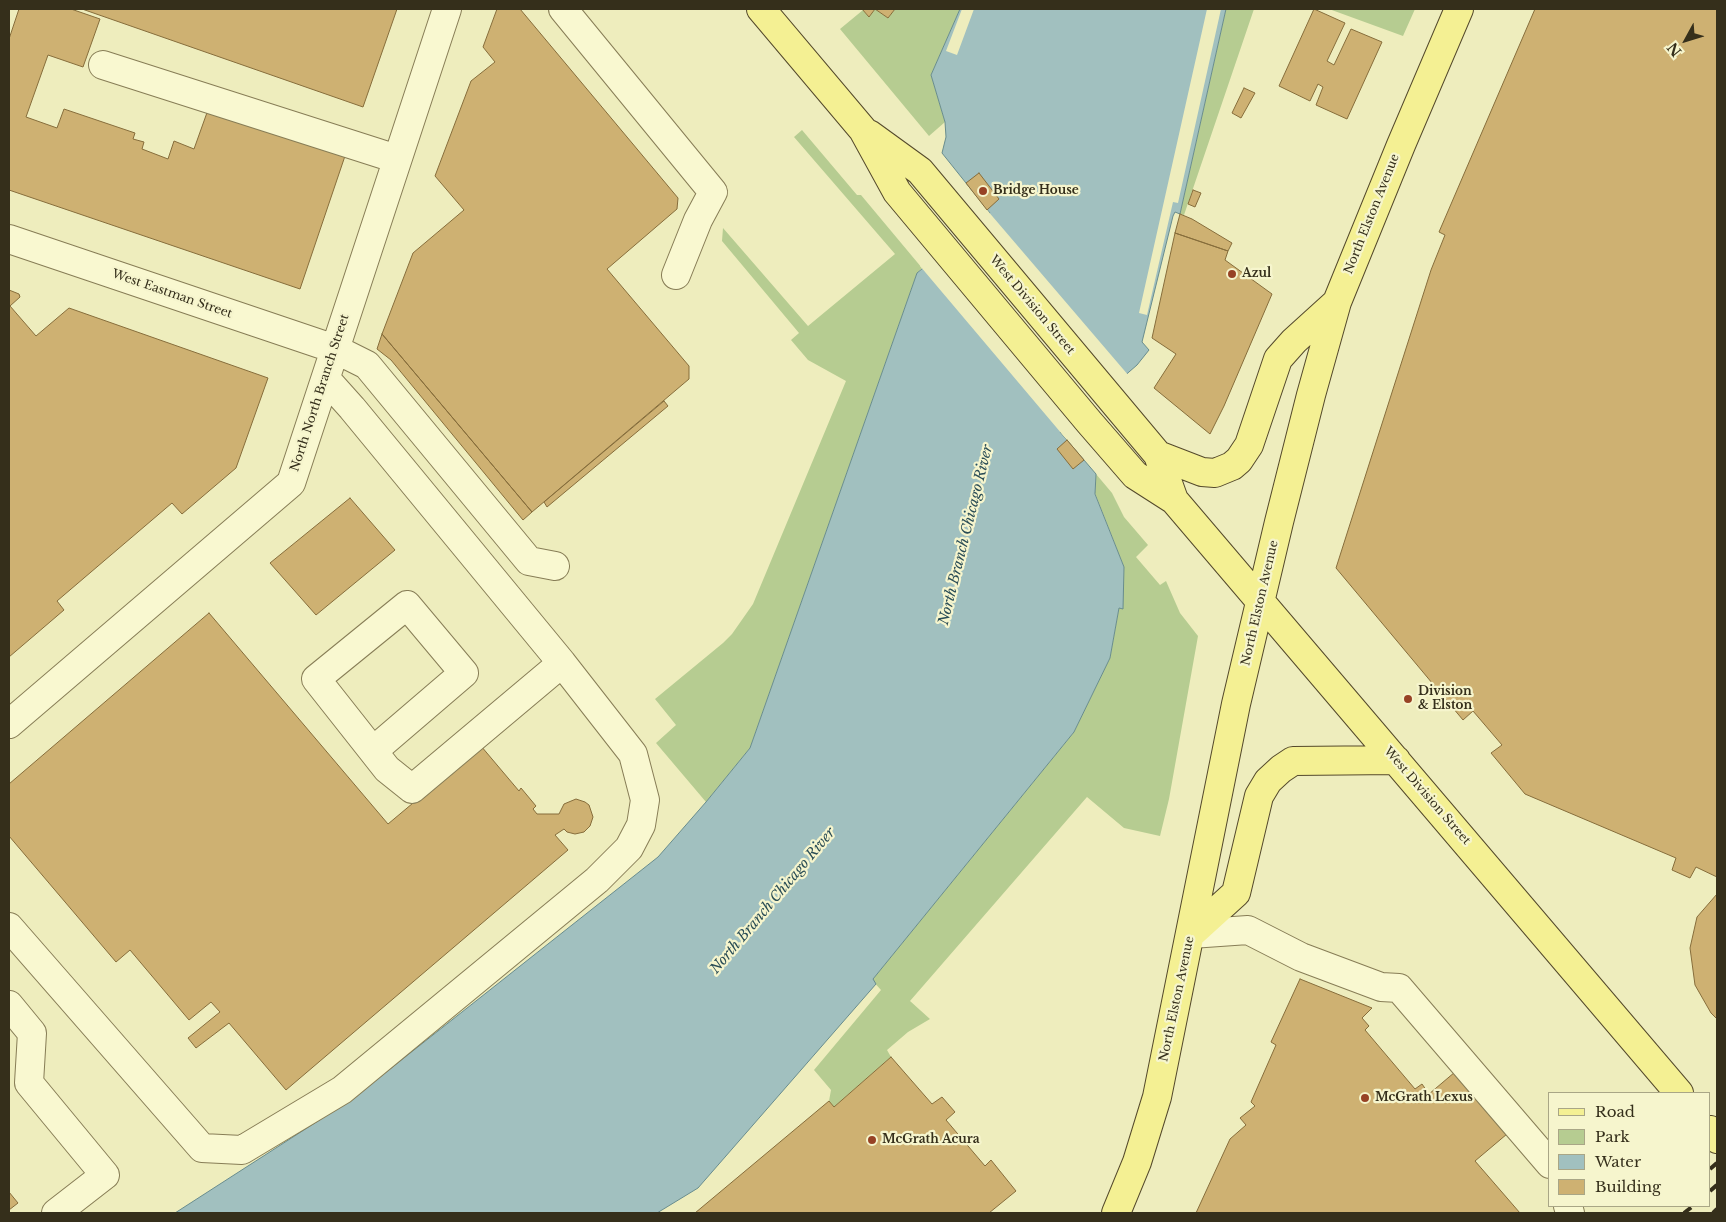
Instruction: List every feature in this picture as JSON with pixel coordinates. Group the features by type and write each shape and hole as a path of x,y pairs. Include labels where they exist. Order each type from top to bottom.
{"main road":[{"name":"West Division Street","path":"761,9 863,130 897,192 1089,422 1135,475 1174,500 1396,760 1669,1090"},
{"name":"North Elston Avenue","path":"1116,1213 1137,1162 1157,1097 1236,704 1259,601 1311,395 1337,302 1400,145 1459,9"},
{"name":"West Division Street","path":"863,130 920,171 1158,455 1174,500"},
{"path":"1158,455 1202,472 1215,473 1232,466 1239,460 1249,445 1278,359 1294,341 1337,302"},
{"path":"1191,934 1236,893 1259,796 1268,781 1281,769 1293,761 1396,760"}],"street":[{"name":"North North Branch Street","path":"9,724 291,483 447,9"},
{"path":"563,9 712,192 698,220 676,275"},
{"path":"103,65 397,159"},
{"name":"West Eastman Street","path":"9,239 334,349 367,365 529,561 555,566"},
{"path":"9,927 202,1148 242,1150 342,1090 597,880 629,848 641,825 645,800 633,754 562,663 326,379"},
{"path":"373,751 464,672 407,605 316,679 387,769 412,789 562,663"},
{"path":"1191,934 1248,930 1300,957 1381,988 1399,988 1548,1162"},
{"path":"9,1005 32,1033 29,1083 105,1176 56,1213"}],"green space":[{"path":"875,9 888,18 895,9 960,9 931,75 945,122 929,136 840,29 863,10 869,17"},
{"path":"1226,9 1254,9 1184,215 1180,214"},
{"path":"1329,9 1415,9 1403,36"},
{"path":"802,130 857,195 861,195 922,268 917,273 750,748 706,802 656,743 676,725 655,699 723,643 732,634 753,604 846,381 808,360 791,340 799,333 722,241 723,228 808,326 895,254 794,137"},
{"path":"1096,474 1112,493 1124,517 1148,545 1136,557 1160,585 1166,581 1180,613 1198,636 1169,799 1160,836 1124,828 1087,797 910,1001 930,1019 908,1032 887,1050 891,1057 834,1107 829,1101 831,1090 814,1070 881,990 872,980 1074,732 1110,658 1119,608 1122,609 1124,567 1095,493"}],"water":[{"name":"North Branch Chicago River","path":"960,9 1226,9 1180,214 1175,212 1173,216 1142,342 1149,350 1137,365 1060,432 1096,474 1095,494 1124,567 1123,609 1119,608 1110,658 1074,732 873,979 876,984 698,1188 657,1213 175,1213 352,1099 658,857 750,748 917,273 990,213 942,153 946,137 945,122 931,75"}],"pier":[{"path":"962,9 974,9 957,55 946,51"},
{"path":"1207,9 1221,9 1178,203 1173,202 1147,315 1139,313"},
{"path":"987,210 1129,376 1063,432 1069,439 1067,440 920,266 986,213 985,211"}],"building":[{"path":"19,9 71,9 100,19 83,67 48,55 26,117 57,128 64,109 135,133 133,139 144,142 142,149 168,159 174,141 194,149 209,107 346,153 300,289 9,190 9,39"},
{"path":"82,9 397,9 363,107"},
{"path":"497,9 520,9 678,198 677,209 607,269 689,366 689,379 532,512 382,334 413,253 464,210 435,176 471,81 495,62 483,47"},
{"path":"862,9 875,9 869,17"},
{"path":"875,9 895,9 888,18"},
{"path":"1314,9 1345,23 1327,61 1334,65 1351,29 1382,42 1347,119 1316,105 1323,87 1318,84 1310,101 1279,86"},
{"path":"1535,9 1717,9 1717,877 1696,867 1690,878 1672,870 1676,858 1525,794 1491,753 1502,745 1473,711 1463,720 1336,568 1431,270 1445,235 1439,232"},
{"path":"1244,88 1255,93 1241,118 1232,113"},
{"name":"Bridge House","path":"979,173 999,199 987,210 966,183"},
{"path":"1193,190 1201,193 1195,207 1188,204"},
{"path":"1180,214 1232,243 1228,251 1175,233"},
{"path":"1175,233 1228,251 1225,260 1272,294 1210,434 1154,388 1176,354 1152,338"},
{"path":"9,290 19,294 20,297 10,306 36,336 69,308 268,378 236,468 182,514 172,503 57,601 64,610 9,657"},
{"path":"382,334 532,512 523,520 391,360 377,349"},
{"path":"664,401 668,406 547,507 544,502"},
{"path":"1067,440 1084,460 1073,469 1057,449"},
{"path":"350,498 395,550 316,615 270,563"},
{"path":"209,613 388,824 481,746 519,791 521,788 536,806 533,809 537,814 559,814 564,804 576,799 589,805 593,817 590,826 584,832 575,834 564,829 555,835 568,850 286,1090 229,1023 196,1048 188,1038 220,1012 211,1002 189,1020 130,950 116,962 9,836 9,784"},
{"path":"1717,894 1717,1019 1711,1013 1695,985 1690,948 1697,917"},
{"name":"McGrath Lexus","path":"1300,979 1372,1008 1362,1018 1369,1026 1365,1030 1415,1089 1422,1084 1429,1094 1455,1072 1507,1134 1475,1161 1520,1213 1196,1213 1230,1139 1246,1125 1240,1118 1255,1106 1251,1102 1276,1045 1271,1042"},
{"name":"McGrath Acura","path":"891,1057 932,1104 942,1097 955,1112 946,1120 985,1166 991,1160 1016,1191 989,1213 695,1213 829,1101 834,1107"},
{"path":"9,1192 18,1203 9,1210"}],"railway":[{"path":"1711,1168 1717,1163"},
{"path":"1711,1190 1717,1185"},
{"path":"1684,1213 1692,1207"},
{"path":"1713,1213 1717,1209"}],"place":[{"name":"Bridge House","path":"983,191"},
{"name":"Azul","path":"1232,274"},
{"name":"Division & Elston","path":"1408,699"},
{"name":"McGrath Lexus","path":"1365,1098"},
{"name":"McGrath Acura","path":"872,1140"}]}
